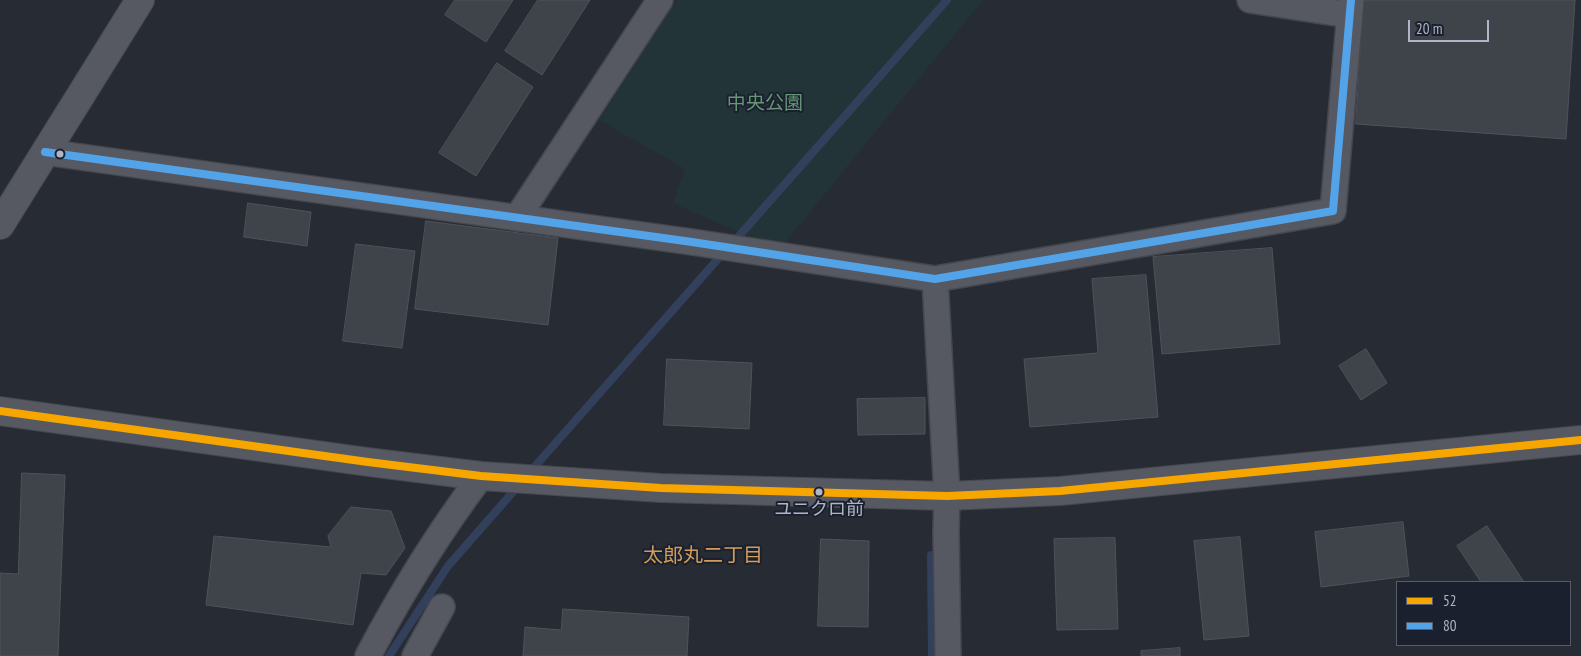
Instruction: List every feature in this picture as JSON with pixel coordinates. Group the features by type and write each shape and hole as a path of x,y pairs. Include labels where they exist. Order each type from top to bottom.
{"street":[{"path":"0,225 140,0"},
{"path":"517,218 660,0"},
{"path":"45,152 692,242 935,280 1333,211 1350,8 1250,0"},
{"path":"935,280 947,496 948,656"},
{"path":"0,411 481,476 661,488 947,496 1060,491 1581,440"},
{"path":"368,656 381,631 458,506 481,476"},
{"path":"415,656 442,607"}],"green space":[{"name":"中央公園","path":"677,0 983,0 779,250 673,203 685,169 599,120"}],"building":[{"path":"455,0 513,0 486,42 445,15"},
{"path":"538,0 590,0 542,75 505,51"},
{"path":"1364,0 1575,0 1566,139 1356,124"},
{"path":"497,63 533,87 476,176 439,153"},
{"path":"248,203 311,212 307,246 244,237"},
{"path":"426,221 558,238 548,325 415,309"},
{"path":"356,244 415,251 402,348 343,341"},
{"path":"1272,248 1280,344 1162,354 1153,257"},
{"path":"1146,275 1158,417 1030,427 1024,359 1098,353 1092,279"},
{"path":"1366,349 1387,383 1361,400 1339,366"},
{"path":"667,359 752,363 749,429 664,425"},
{"path":"925,398 925,434 858,435 857,399"},
{"path":"22,473 65,475 58,656 0,656 0,573 18,574"},
{"path":"351,507 391,511 405,548 386,575 361,573 353,625 206,605 214,536 331,547 328,536"},
{"path":"1403,522 1409,576 1321,587 1315,532"},
{"path":"1487,526 1523,581 1480,581 1457,546"},
{"path":"1240,537 1249,636 1204,640 1194,541"},
{"path":"1115,538 1118,629 1057,630 1054,539"},
{"path":"821,539 869,541 868,627 818,626"},
{"path":"563,609 689,617 687,656 523,656 525,627 561,630"},
{"path":"1180,648 1180,656 1141,656 1141,651"}],"waterway":[{"path":"732,244 947,0"},
{"path":"530,472 724,252"},
{"path":"389,656 448,566 519,485"},
{"path":"931,555 932,656"}],"transit line":[{"name":"80","path":"45,152 692,242 935,279 1333,211 1351,0"},
{"name":"52","path":"0,411 481,476 661,488 947,496 1060,491 1581,440"}],"place":[{"name":"ユニクロ前","path":"819,492"}],"district":[{"name":"太郎丸二丁目","path":"703,556"}]}
